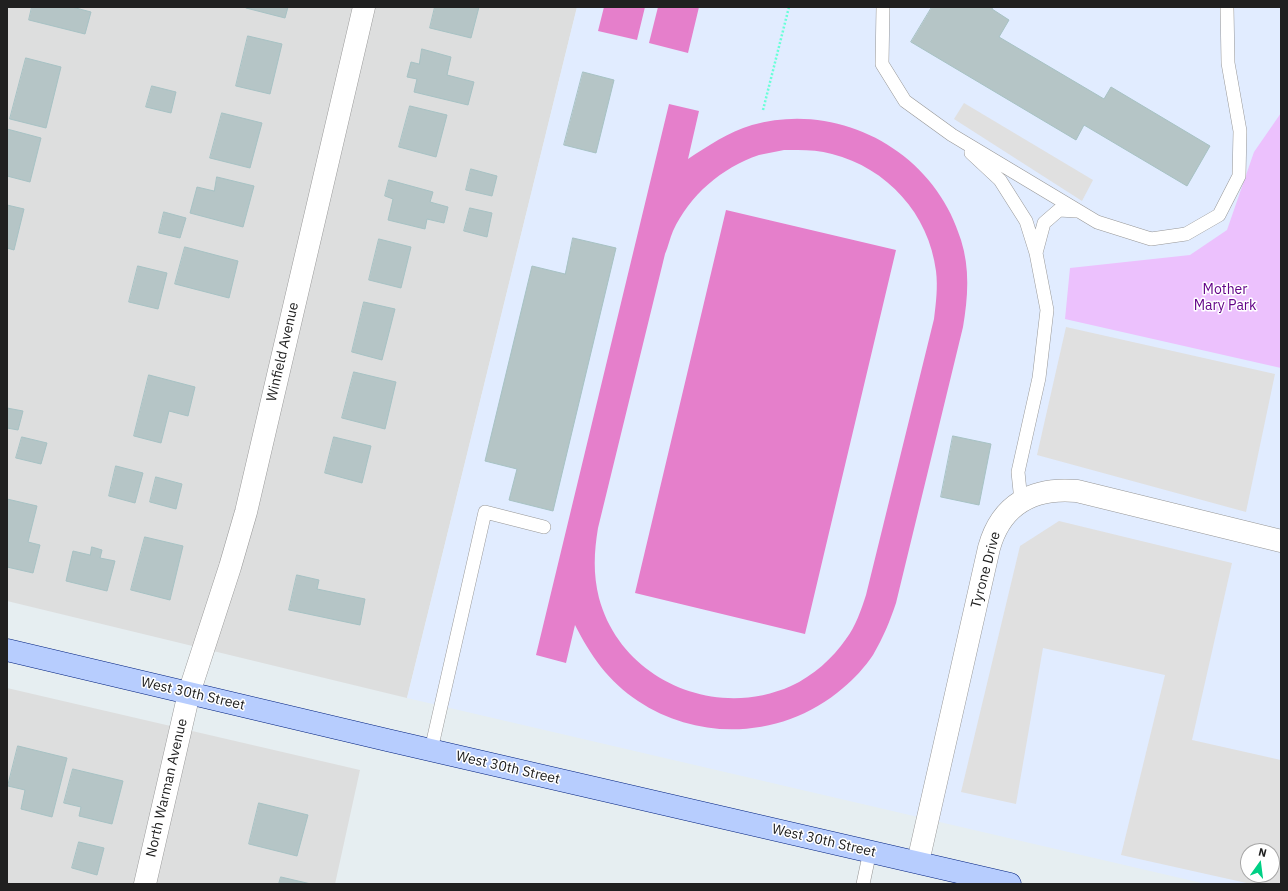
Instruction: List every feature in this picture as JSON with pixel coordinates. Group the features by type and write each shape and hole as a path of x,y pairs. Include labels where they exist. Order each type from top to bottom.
{"main road":[{"name":"West 30th Street","path":"7,650 1010,884"}],"street":[{"name":"Winfield Avenue","path":"189,693 230,567 246,512 364,7"},
{"name":"Tyrone Drive","path":"918,862 992,536 1004,517 1021,501 1043,492 1065,490 1077,491 1281,541"},
{"name":"North Warman Avenue","path":"145,884 189,693"}],"lane":[{"path":"883,7 882,64 905,101 952,135 1096,222 1151,239 1186,234 1219,215 1239,176 1240,130 1228,63 1227,7"},
{"path":"952,135 1000,180 1026,221 1036,254 1047,310 1039,378 1018,472 1021,501"},
{"path":"1036,254 1044,223 1059,210 1078,211"},
{"path":"431,750 485,512 544,527"},
{"path":"863,884 870,851"}],"path":[{"path":"764,110 789,7"}],"shaded area":[{"path":"7,7 577,7 407,698 7,601"},
{"path":"577,7 1281,7 1281,884 1206,884 407,698"},
{"path":"604,7 645,7 637,40 598,31"},
{"path":"658,7 699,7 688,53 649,43"},
{"path":"964,103 1093,180 1082,201 954,119"},
{"path":"669,104 699,111 688,159 735,131 752,125 785,119 818,120 850,127 880,140 907,158 930,181 948,209 964,251 967,272 967,294 963,327 896,603 877,649 870,659 859,673 843,688 820,705 795,717 769,725 742,729 715,729 688,724 663,715 628,694 609,677 601,667 587,647 575,625 566,663 536,655","holes":["784,150 820,151 852,161 870,170 887,182 902,196 915,213 925,231 932,250 937,283 934,319 866,595 858,618 850,634 835,653 822,666 815,672 791,686 762,695 732,698 703,695 675,686 649,671 628,651 610,627 599,598 595,572 595,554 598,528 665,254 673,231 688,206 708,184 720,175 732,167 759,155"]},
{"path":"726,210 896,250 805,634 635,593"},
{"path":"1066,327 1275,374 1246,512 1037,455"},
{"path":"1059,521 1232,563 1192,740 1281,760 1281,884 1247,883 1280,883 1280,843 1240,843 1240,882 1121,855 1165,675 1043,648 1016,804 961,792 1020,546"},
{"path":"7,688 360,770 335,884 7,884"}],"green space":[{"name":"Mother Mary Park","path":"1281,113 1281,368 1065,319 1070,268 1190,255 1227,230 1254,152"}],"building":[{"path":"32,7 72,7 91,12 85,34 29,20"},
{"path":"246,7 288,7 285,18"},
{"path":"435,7 479,7 471,38 430,28"},
{"path":"932,7 993,7 992,9 1009,20 999,37 1104,99 1111,87 1210,146 1187,186 1084,125 1076,140 911,42"},
{"path":"248,36 282,44 270,94 236,86"},
{"path":"422,49 451,57 447,75 474,82 468,105 414,92 417,79 407,77 411,62 419,64"},
{"path":"26,58 61,67 46,128 10,119"},
{"path":"583,72 614,80 596,153 564,145"},
{"path":"152,86 176,92 171,113 146,107"},
{"path":"410,106 447,115 436,157 399,147"},
{"path":"222,113 262,123 250,168 210,158"},
{"path":"7,129 41,138 30,182 7,176"},
{"path":"471,169 497,176 492,196 466,190"},
{"path":"217,177 254,186 243,227 190,213 197,187 214,191"},
{"path":"389,180 433,192 430,202 448,207 444,223 427,219 425,229 388,220 393,199 385,196"},
{"path":"7,205 24,209 14,250 7,248"},
{"path":"470,208 492,213 487,237 464,231"},
{"path":"164,212 186,218 180,238 159,233"},
{"path":"573,238 616,248 553,511 509,500 517,469 485,461 532,266 565,274"},
{"path":"379,239 411,247 401,288 369,280"},
{"path":"185,247 238,261 229,298 175,284"},
{"path":"138,266 167,273 158,309 129,302"},
{"path":"364,302 395,309 382,360 352,352"},
{"path":"354,372 396,382 385,429 342,418"},
{"path":"149,375 195,387 188,416 169,411 161,443 134,436"},
{"path":"7,408 23,411 18,430 7,428"},
{"path":"953,436 991,444 979,505 941,497"},
{"path":"22,437 47,443 41,464 16,458"},
{"path":"334,437 371,446 362,483 325,473"},
{"path":"116,466 143,473 135,503 109,496"},
{"path":"156,477 182,484 176,509 150,502"},
{"path":"7,499 37,506 28,542 40,545 33,573 7,567"},
{"path":"145,537 183,546 170,600 131,590"},
{"path":"92,547 102,550 100,558 115,561 107,591 66,581 73,551 90,555"},
{"path":"297,575 319,580 317,589 365,599 360,625 289,610"},
{"path":"18,746 67,758 52,817 21,809 25,790 8,786"},
{"path":"73,769 123,781 112,824 79,816 81,807 64,803"},
{"path":"259,803 308,815 297,856 249,844"},
{"path":"79,842 104,848 97,875 72,868"},
{"path":"281,877 311,884 279,884"}]}
